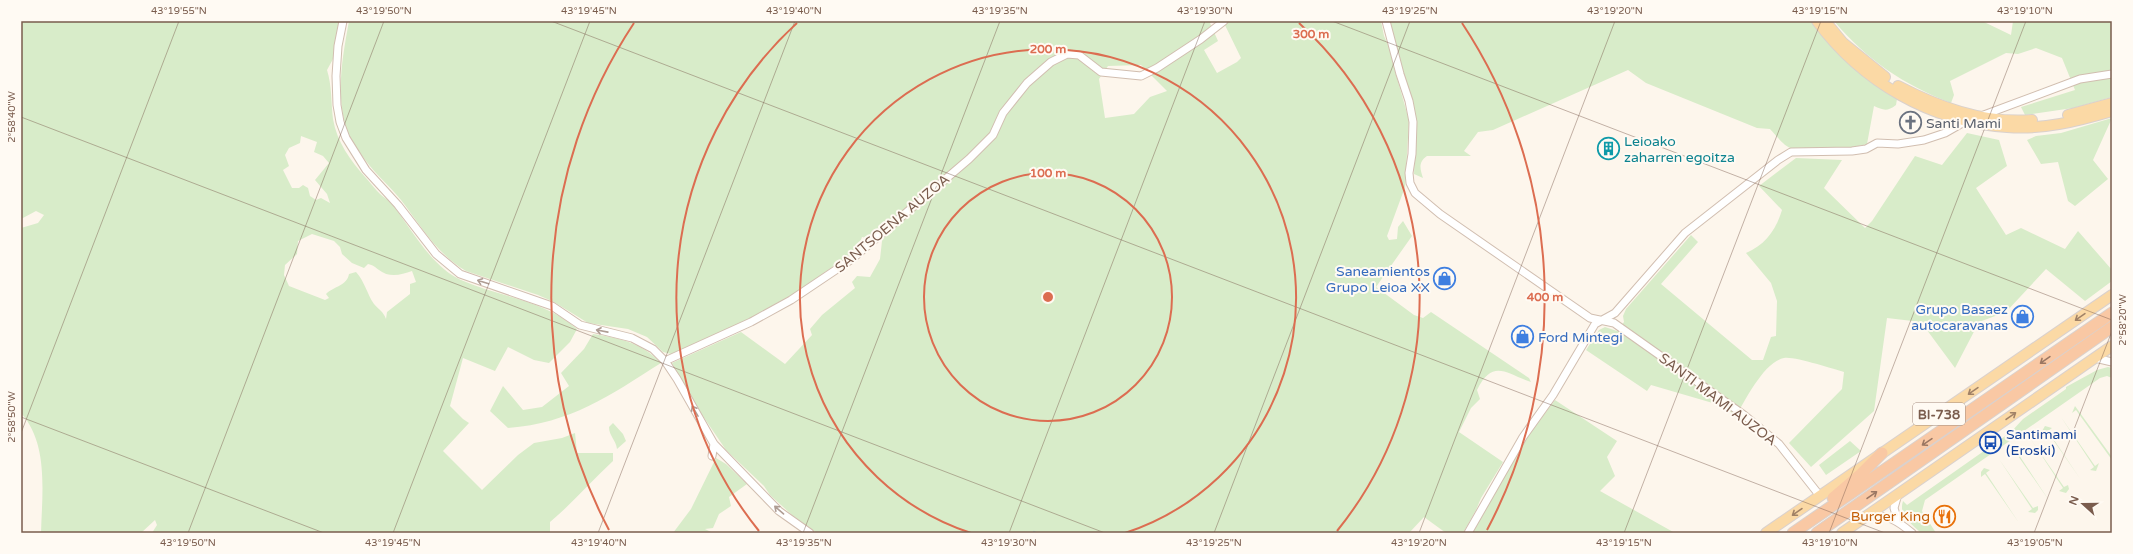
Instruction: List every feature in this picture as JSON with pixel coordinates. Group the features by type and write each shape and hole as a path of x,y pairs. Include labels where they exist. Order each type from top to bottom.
{"highway":[{"path":"1793,533 2112,314"},
{"path":"1817,533 2112,328"},
{"path":"1806,524 1820,509 1862,474 1882,453"},
{"path":"1825,533 1846,514"}],"main road":[{"path":"1817,21 1844,54 1867,74 1913,102 1966,121 2008,127 2030,127 2086,119 2112,111"},
{"path":"1825,21 1843,43 1860,58 1898,86 1947,107 1980,116 2028,120 2054,118 2087,112 2112,103"},
{"name":"BI-738","path":"1766,533 2112,295"},
{"name":"BI-738","path":"1842,533 2112,346"}],"street":[{"path":"343,21 338,46 336,76 337,105 340,122 346,138 366,170 398,205 436,254 460,274 552,306 580,325 589,329 632,338 653,349 665,361 714,444 779,511 810,533"},
{"name":"SANTSOENA AUZOA","path":"665,361 751,322 791,300 852,260 969,159 993,135 1003,113 1027,83 1051,62 1067,54 1079,55 1101,72 1141,76 1157,68 1195,44 1224,21"},
{"name":"SANTI MAMI AUZOA","path":"1386,21 1409,101 1413,122 1410,183 1415,193 1440,214 1590,318 1614,323 1744,415 1779,444 1820,496"},
{"path":"1980,116 2080,80 2112,74"},
{"path":"1468,533 1523,437 1553,395 1595,324 1615,313 1684,233 1778,160 1792,152 1852,151 1866,149 1877,143 1898,144 1924,140 1944,133 1966,121"},
{"path":"2095,358 2112,362"},
{"path":"712,456 714,444"},
{"path":"1898,494 1894,508 1898,521"},
{"path":"1866,516 1885,515 1898,521 1912,533"}],"green space":[{"path":"21,21 340,21 333,59 327,70 330,82 335,127 341,143 355,164 377,191 390,201 430,256 450,274 476,286 536,305 564,319 577,329 570,342 549,363 534,360 508,347 495,371 463,358 450,406 469,423 443,451 482,490 518,455 534,443 562,438 575,433 577,453 613,453 613,461 550,522 550,533 152,533 157,525 155,520 141,533 41,533 42,470 40,454 30,425 21,413 21,228 38,223 44,215 36,211 21,219","holes":["301,136 317,142 314,152 323,156 329,163 315,180 327,194 330,203 321,198 316,200 310,196 308,188 303,185 299,188 292,188 283,170 289,166 285,155 289,148 300,143","312,234 334,241 340,247 342,254 352,263 364,268 370,264 383,273 391,275 399,275 412,271 416,282 410,284 410,294 387,312 386,319 382,312 374,304 362,280 356,272 349,274 346,281 329,291 326,294 329,298 325,300 289,286 284,275 285,265 297,254 298,241"]},
{"path":"349,21 1213,21 1210,23 1218,41 1204,50 1217,73 1237,62 1241,58 1223,21 1381,21 1384,36 1391,51 1393,64 1409,120 1405,187 1387,236 1389,240 1397,239 1398,227 1403,221 1412,236 1376,287 1414,315 1423,318 1431,312 1529,378 1531,382 1501,371 1495,371 1483,380 1477,390 1480,399 1471,408 1459,432 1503,462 1481,498 1463,533 1446,533 1424,517 1409,533 817,533 792,515 770,495 764,486 726,450 694,403 672,363 741,332 785,364 812,335 810,329 822,315 855,288 852,282 857,276 870,277 880,259 882,241 862,237 859,245 848,256 795,293 747,320 671,354 663,352 647,337 628,329 588,323 554,302 538,295 466,271 456,264 430,239 401,200 370,166 348,134 342,111 341,72","holes":["1141,65 1167,91 1150,97 1134,114 1105,118 1099,79 1108,66"]},
{"path":"1390,21 1813,21 1877,86 1897,99 1896,105 1890,109 1883,109 1874,106 1867,144 1830,149 1799,150 1786,146 1770,129 1757,128 1646,83 1628,70 1493,130 1478,132 1464,151 1471,156 1427,156 1424,158 1420,166 1423,178 1414,174 1415,145 1403,75"},
{"path":"1834,21 1982,21 2011,35 2013,21 2112,21 2112,97 2073,108 2025,115 2021,107 2075,90 2062,58 2036,48 2018,54 2006,53 1950,81 1954,95 1951,103 1918,88 1887,70 1860,48"},
{"path":"2112,118 2093,160 2108,179 2075,206 2068,201 2058,162 2041,164 2027,140 2036,136 2061,133"},
{"path":"1967,133 1999,140 2007,166 1976,188 2006,235 2021,228 2065,249 2078,231 2112,270 2112,281 2085,301 2046,269 2006,312 1979,322 1955,368 1921,322 1887,318 1874,411 1811,467 1789,443 1842,389 1844,372 1814,363 1784,358 1769,366 1750,391 1736,416 1723,406 1651,385 1647,391 1586,350 1599,330 1605,327 1617,331 1624,322 1623,316 1626,309 1691,235 1698,242 1661,284 1752,360 1763,360 1771,337 1776,336 1777,301 1771,283 1746,253 1759,246 1769,236 1777,224 1782,210 1759,186 1796,158 1842,160 1824,188 1865,228 1872,221 1915,156 1942,165"},
{"path":"593,334 630,342 654,356 661,363 589,406 551,420 531,425 508,428 490,411 503,386 523,410 542,407 569,386 561,373 584,349"},
{"path":"2108,367 2112,368 2112,378 2107,376 2100,378 1925,500 1922,511 1936,533 1921,533 1910,523 1902,511 1903,501 1907,505 2011,432 2023,419 2066,389 2066,387 2097,370"},
{"path":"1555,400 1617,441 1607,457 1615,476 1600,491 1675,533 1472,533 1528,436"},
{"path":"2075,406 2112,457 2112,460 2076,410 2072,413"},
{"path":"2061,417 2095,466 2099,463 2096,471 2090,470 2094,467"},
{"path":"613,423 623,434 626,441 617,449 609,430 609,427"},
{"path":"2045,426 2052,428 2048,431 2081,480 2047,431 2042,434"},
{"path":"2030,438 2064,487 2068,485 2069,489 2066,493 2059,491 2063,488"},
{"path":"1850,441 1861,451 1826,475 1819,465"},
{"path":"2014,447 2021,449 2017,452 2050,502 2016,453 2012,455"},
{"path":"716,458 726,464 747,484 729,497 731,506 719,514 713,528 705,529 713,533 673,533 691,509"},
{"path":"1999,459 2033,508 2038,506 2038,510 2035,513 2028,512 2032,509"},
{"path":"1984,468 1990,470 1986,473 2019,523 1985,474 1981,477 1981,472"}],"place":[{"name":"Santi Mami","path":"1911,123"},
{"name":"Leioako zaharren egoitza","path":"1608,149"},
{"name":"Saneamientos Grupo Leioa XX","path":"1445,279"},
{"name":"Grupo Basaez autocaravanas","path":"2023,317"},
{"name":"Ford Mintegi","path":"1522,337"},
{"name":"Santimami (Eroski)","path":"1990,442"},
{"name":"Burger King","path":"1945,516"}]}
